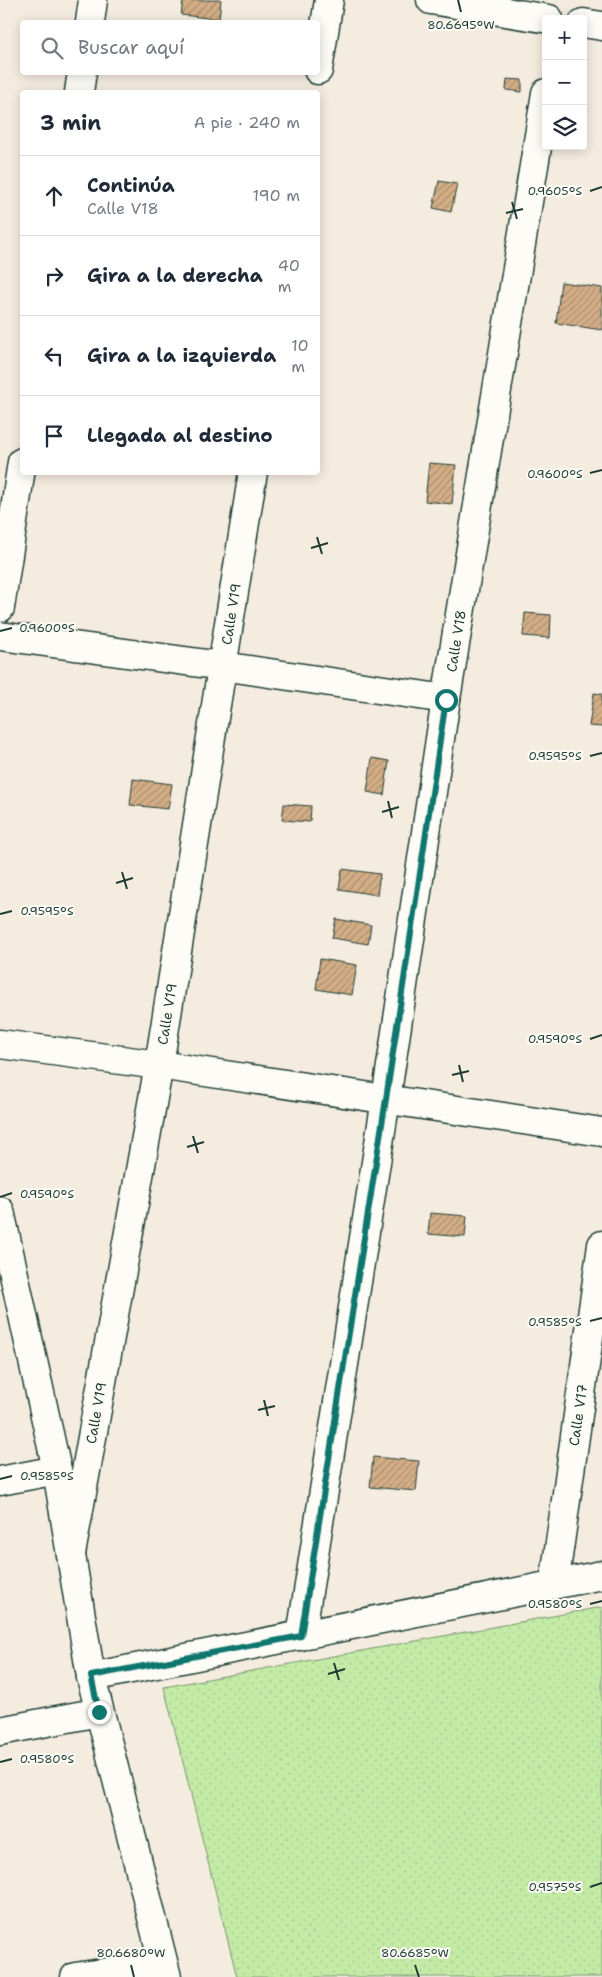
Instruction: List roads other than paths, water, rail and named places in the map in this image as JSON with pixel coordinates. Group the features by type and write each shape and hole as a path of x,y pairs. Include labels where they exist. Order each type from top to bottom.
{"street":[{"path":"90,20 93,0"},
{"path":"320,53 329,0"},
{"path":"431,0 542,18"},
{"path":"559,15 561,0"},
{"path":"587,24 602,26"},
{"path":"79,90 82,75"},
{"path":"314,90 316,75"},
{"name":"Calle V18","path":"301,1636 386,1099 446,700 544,105"},
{"path":"0,608 20,475"},
{"name":"Calle V19","path":"71,1554 159,1065 253,475"},
{"path":"0,636 222,666 446,700"},
{"path":"0,1044 159,1065 602,1132"},
{"path":"1,1217 57,1470 91,1676 165,1970 75,1977"},
{"name":"Calle V17","path":"554,1585 602,1244"},
{"path":"0,1481 57,1470"},
{"path":"91,1676 602,1575"},
{"path":"0,1731 99,1712"}]}
